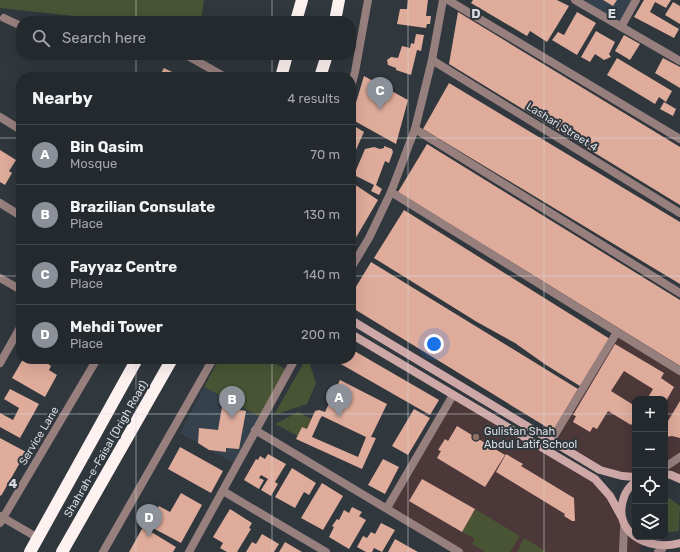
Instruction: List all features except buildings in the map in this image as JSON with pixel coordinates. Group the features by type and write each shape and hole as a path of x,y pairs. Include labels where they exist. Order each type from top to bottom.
{"highway":[{"path":"297,16 302,0"},
{"path":"336,16 339,0"},
{"path":"282,72 286,60"},
{"path":"322,72 325,60"},
{"name":"Shahrah-e-Faisal (Drigh Road)","path":"30,552 134,364"},
{"name":"Shahrah-e-Faisal (Drigh Road)","path":"62,552 169,364"}],"street":[{"path":"355,72 368,0"},
{"path":"356,260 369,238 391,192 414,129 432,60 443,0"},
{"path":"448,0 680,139"},
{"path":"575,0 680,61"},
{"path":"621,27 636,0"},
{"path":"4,18 16,24"},
{"path":"195,60 216,72"},
{"name":"Lashari Street 4","path":"432,60 680,212"},
{"path":"0,117 16,127"},
{"path":"414,129 680,293"},
{"path":"391,192 680,371"},
{"path":"0,203 16,213"},
{"path":"0,278 16,287"},
{"path":"356,323 600,470 622,476 632,476"},
{"path":"551,441 617,332"},
{"path":"1,360 16,334"},
{"path":"356,337 595,479 610,496 621,516 624,528 623,552"},
{"name":"Service Lane","path":"1,519 94,364"},
{"path":"103,552 210,364"},
{"path":"190,552 292,364"},
{"path":"387,508 453,395"},
{"path":"255,430 460,552"},
{"path":"668,465 680,457"},
{"path":"668,474 680,479"},
{"path":"621,516 622,504 626,493 632,485"},
{"path":"224,490 326,552"},
{"path":"1,519 38,538"},
{"path":"624,528 632,538 642,546 655,550 660,551 680,543"}],"shaded area":[{"path":"575,0 636,0 621,27"},
{"path":"617,332 680,371 680,479 668,475 668,396 632,396 632,476 600,470 551,441"},
{"path":"204,387 262,418 237,465 180,433"},
{"name":"Gulistan Shah Abdul Latif School","path":"453,395 595,479 610,496 632,540 634,540 642,546 638,552 459,552 387,508"}],"green space":[{"path":"0,0 204,0 202,16 74,16 0,8"},
{"path":"216,364 276,364 289,371 262,418 204,387"},
{"path":"303,364 310,364 316,383 307,404 274,415"},
{"path":"298,412 312,419 307,429 302,427 298,436 275,424"},
{"path":"668,497 680,506 679,531 668,531"},
{"path":"475,509 520,536 510,552 485,552 472,544 475,539 462,532"},
{"path":"524,538 547,552 517,552"}],"place":[{"name":"Fayyaz Centre","path":"380,110"},
{"name":"Bin Qasim","path":"339,417"},
{"name":"Brazilian Consulate","path":"232,419"},
{"name":"Gulistan Shah Abdul Latif School","path":"476,437"},
{"name":"Mehdi Tower","path":"149,537"}]}
